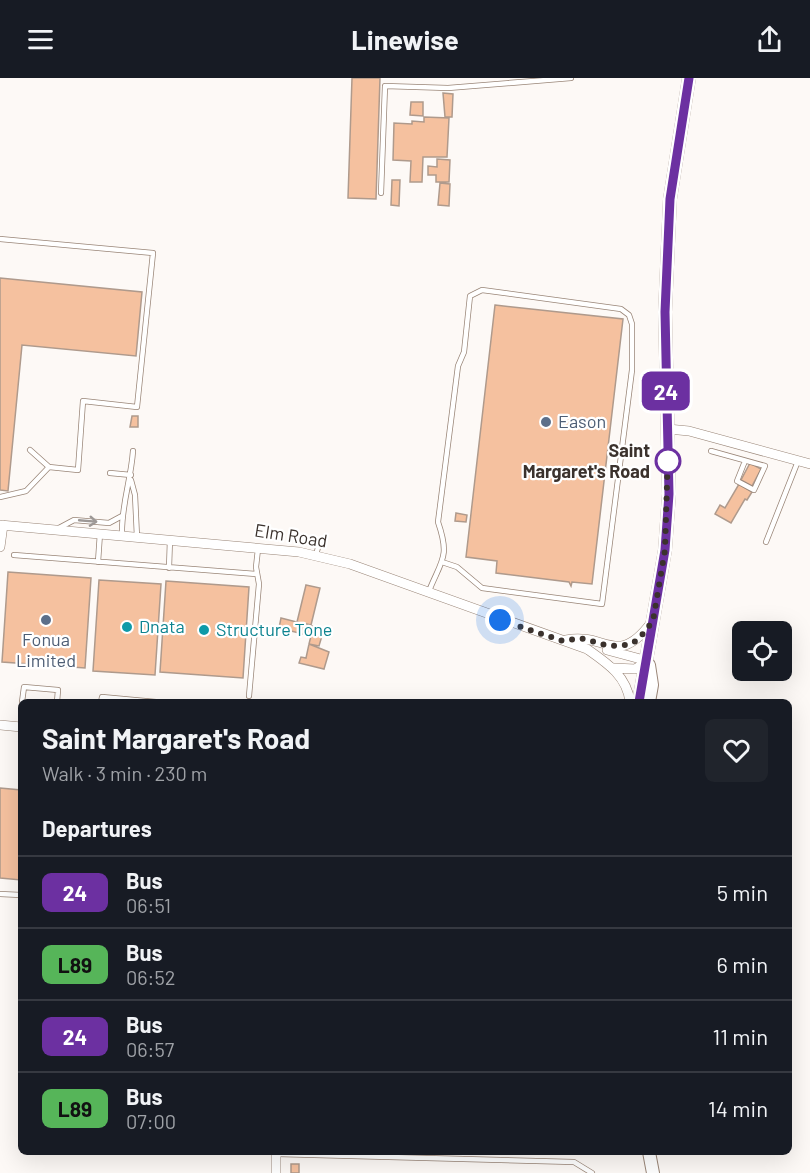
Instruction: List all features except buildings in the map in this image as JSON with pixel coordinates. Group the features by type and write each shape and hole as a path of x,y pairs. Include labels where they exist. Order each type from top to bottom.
{"main road":[{"path":"640,699 648,661 665,550 669,494 665,312 670,199 689,78"},
{"path":"648,661 652,685 650,699"},
{"path":"649,1155 652,1173"}],"street":[{"path":"668,429 688,431 810,464"},
{"path":"0,546 2,525"},
{"name":"Elm Road","path":"2,525 258,547 316,555 587,649 614,668 629,691 630,699"},
{"name":"Elm Road","path":"563,641 580,638 609,646 627,645 638,640 653,621"},
{"name":"Elm Road","path":"587,649 603,649 648,661"},
{"path":"614,668 635,669 648,661"},
{"path":"0,725 18,727"},
{"path":"276,1155 276,1173"}],"lane":[{"path":"381,193 385,86 448,88 571,78"},
{"path":"0,239 153,252 137,407 83,401 78,470 49,467 30,450"},
{"path":"428,592 442,562 445,544 438,522 458,366 464,352 470,296 475,291 482,290 621,309 629,315 632,324 632,370 602,604 482,588 457,567 442,562"},
{"path":"122,535 122,516 131,477 133,451"},
{"path":"711,451 765,466 754,490 736,481 746,461"},
{"path":"766,542 798,461"},
{"path":"0,497 26,491 49,467"},
{"path":"110,473 131,477"},
{"path":"131,477 135,495 137,537"},
{"path":"56,530 74,520 109,523 122,516"},
{"path":"98,562 100,533"},
{"path":"169,568 170,539"},
{"path":"316,555 320,540"},
{"path":"249,696 260,584 257,573 258,547"},
{"path":"14,555 257,573"},
{"path":"22,699 24,687 58,690 57,699"},
{"path":"102,699 102,697 120,699"},
{"path":"0,894 18,895"},
{"path":"342,1155 574,1162 591,1173"}],"bus line":[{"name":"24","path":"639,699 641,683 648,661 665,550 669,494 665,312 670,199 689,78"}],"place":[{"name":"Eason","path":"546,422"},
{"name":"Saint Margaret's Road","path":"668,461"},
{"name":"Fonua Limited","path":"46,620"},
{"name":"Dnata","path":"127,627"},
{"name":"Structure Tone","path":"204,630"}],"route":[{"path":"500,620 563,641 580,638 609,646 627,645 638,640 653,621 665,550 669,494 668,451 668,461"}]}
